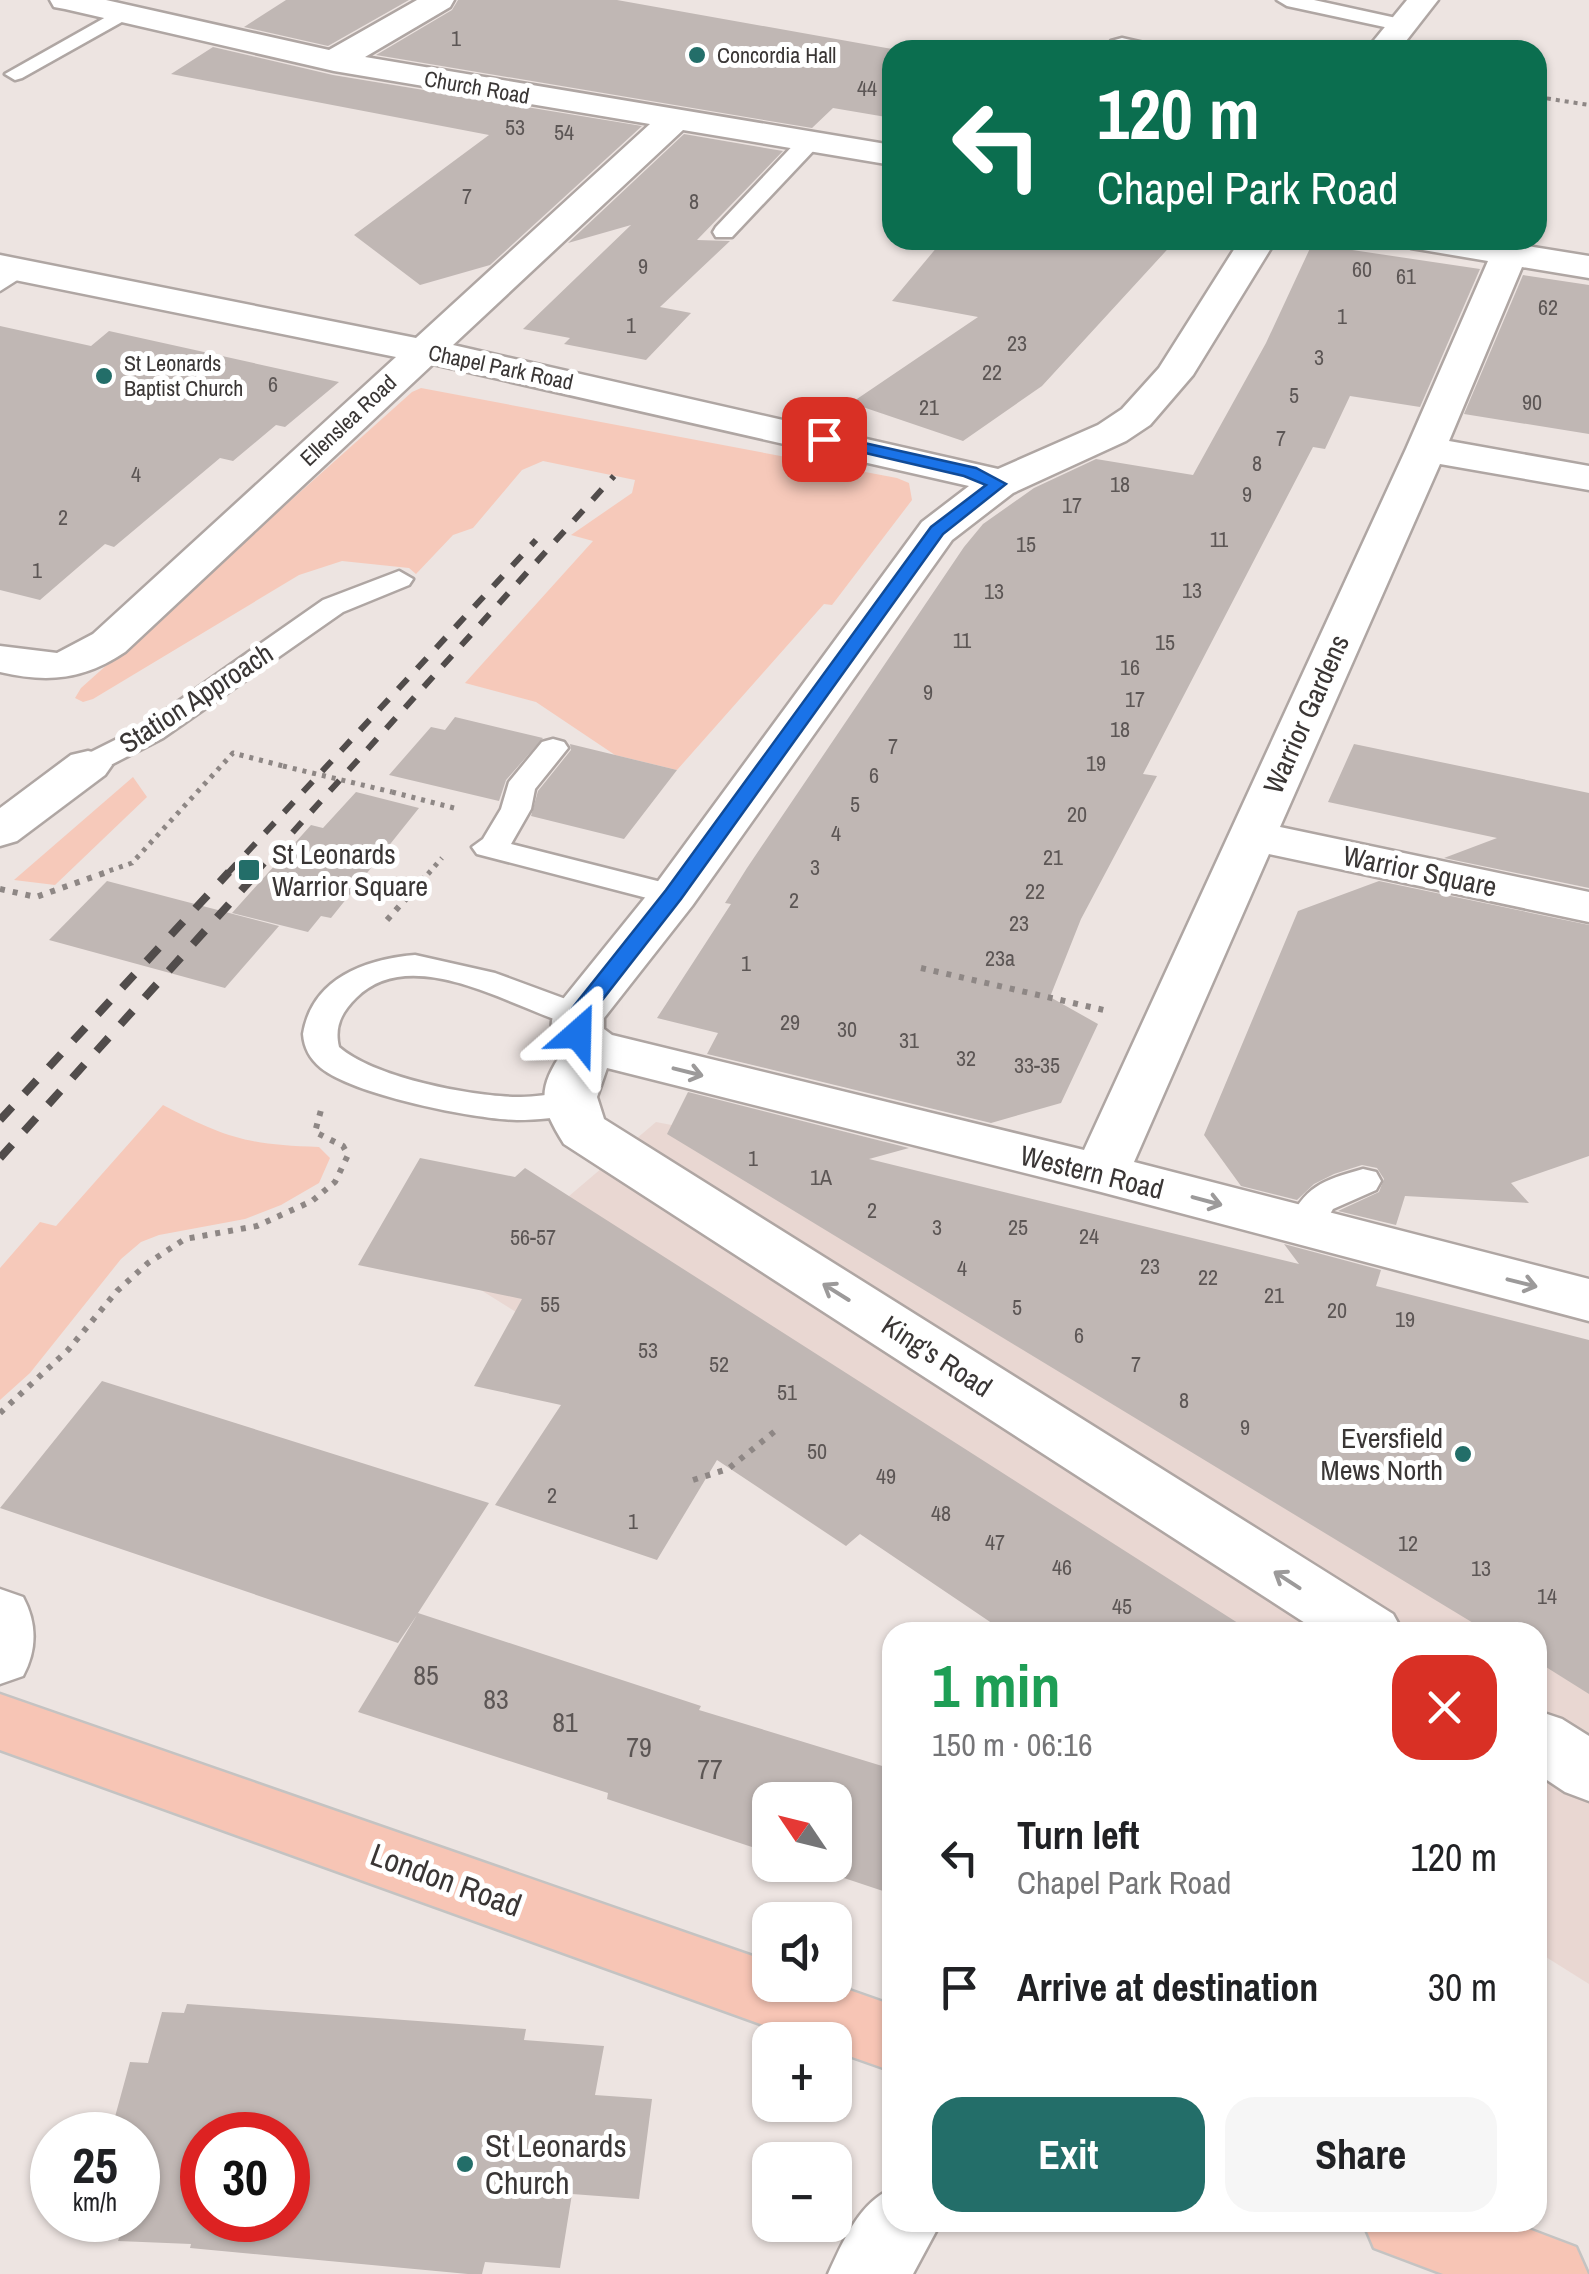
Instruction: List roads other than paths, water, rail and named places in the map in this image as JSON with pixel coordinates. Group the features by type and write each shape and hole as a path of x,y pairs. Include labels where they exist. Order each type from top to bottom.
{"main road":[{"name":"London Road","path":"0,1722 882,2034"},
{"path":"1430,2232 1548,2274"}],"street":[{"name":"Church Road","path":"65,0 334,62 882,153"},
{"path":"133,17 202,0"},
{"path":"334,62 439,0"},
{"path":"1390,40 1413,12"},
{"name":"Ellenslea Road","path":"0,659 42,669 58,667 84,659 110,643 674,120"},
{"path":"568,1104 586,1032 674,895 937,530 998,484 1112,432 1136,417 1174,376 1252,250"},
{"path":"1485,250 1589,267"},
{"name":"Warrior Gardens","path":"1101,1173 1426,449 1509,254"},
{"name":"Chapel Park Road","path":"7,273 422,350 970,472 998,484"},
{"path":"1426,449 1589,478"},
{"name":"Station Approach","path":"0,831 88,765"},
{"name":"Warrior Square","path":"1252,836 1589,907"},
{"name":"Western Road","path":"586,1032 1101,1173 1589,1300"},
{"name":"King's Road","path":"568,1104 583,1131 1354,1622"},
{"path":"0,1615 0,1657"},
{"path":"1547,1745 1589,1772"},
{"path":"868,2274 895,2232"}],"lane":[{"path":"1287,0 1413,12"},
{"path":"15,74 133,17"},
{"path":"724,232 809,142"},
{"name":"Station Approach","path":"88,765 153,732 334,606 399,579"},
{"path":"553,748 520,788 511,820 491,848 674,895"},
{"path":"568,1104 505,1108 344,1070 326,1055 319,1036 324,1014 361,973 388,965 416,964 454,972 586,1032"},
{"path":"1304,1227 1315,1201 1327,1192 1363,1181"}],"railway":[{"path":"255,874 614,476"},
{"path":"227,874 536,540"},
{"path":"0,1120 229,872"},
{"path":"0,1158 258,872"}],"place":[{"name":"Concordia Hall","path":"697,55"},
{"name":"St Leonards Baptist Church","path":"104,376"},
{"name":"St Leonards Warrior Square","path":"249,870"},
{"name":"Eversfield Mews North","path":"1463,1454"},
{"name":"St Leonards Church","path":"465,2164"}]}
